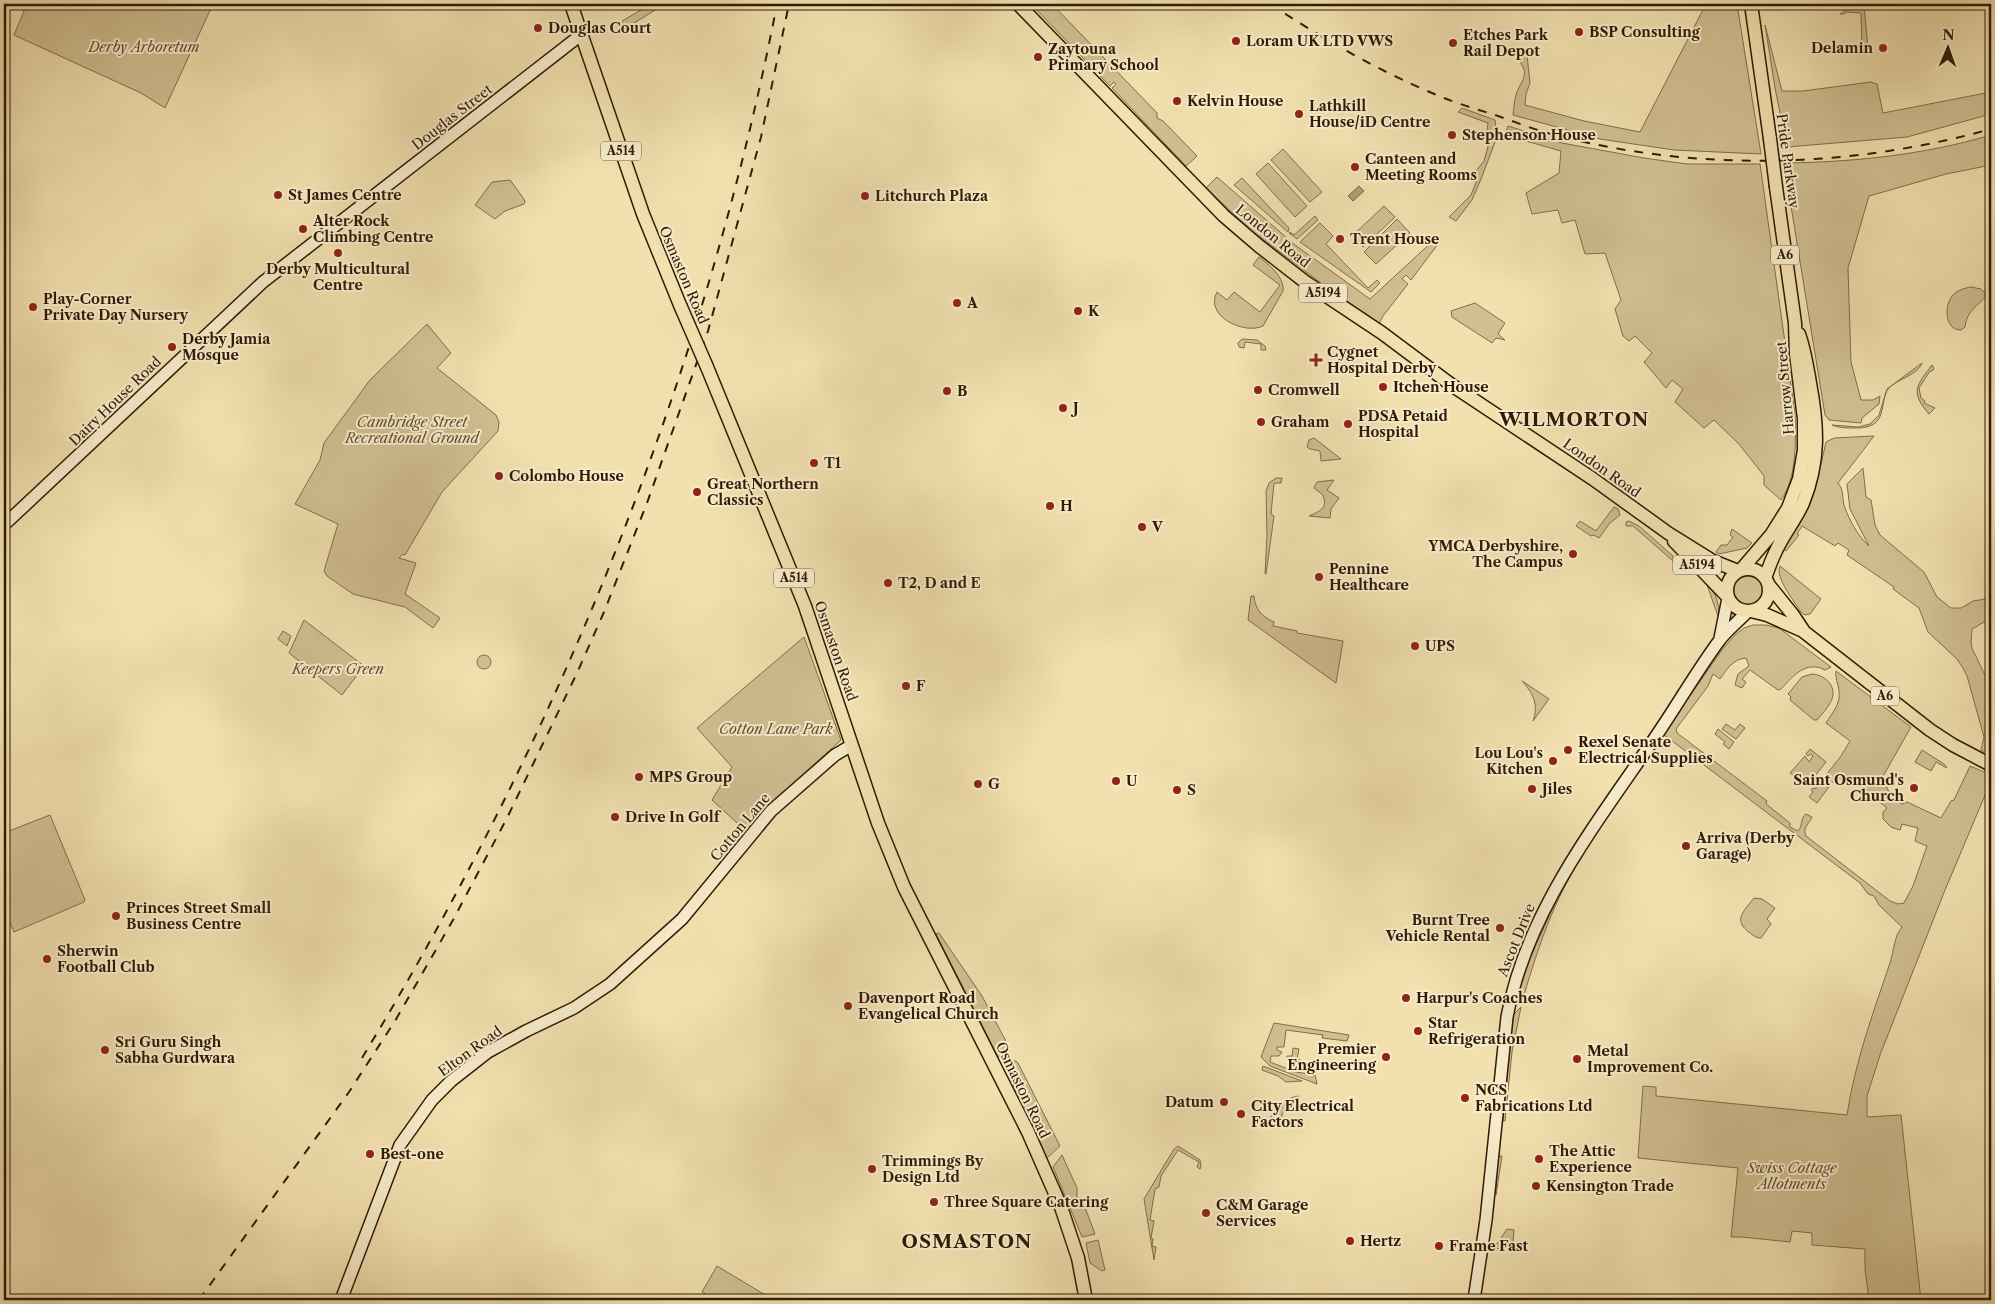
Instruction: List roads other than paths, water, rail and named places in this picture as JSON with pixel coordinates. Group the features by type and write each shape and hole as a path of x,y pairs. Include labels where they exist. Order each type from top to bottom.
{"main road":[{"name":"Osmaston Road","path":"571,4 642,214 805,606 878,823 904,887 1028,1132 1061,1207 1078,1258 1086,1300"},
{"name":"London Road","path":"1018,4 1224,216 1259,246 1453,386 1585,474 1668,533 1712,561 1739,571"},
{"name":"Pride Parkway","path":"1751,4 1796,323"},
{"name":"Harrow Street","path":"1739,571 1771,535 1788,508 1799,479 1804,450 1804,419 1796,354 1796,323"},
{"name":"Harrow Street","path":"1767,581 1775,553 1802,504 1816,457 1817,430 1815,407 1806,353 1796,323"},
{"name":"London Road","path":"1668,533 1683,552 1706,572 1728,597"},
{"path":"1754,570 1767,581 1769,593 1766,601 1760,608 1750,611 1734,607 1728,597 1728,582 1739,571 1754,570"},
{"name":"A6","path":"1767,581 1803,630"},
{"name":"A6","path":"1750,611 1767,614 1803,630 1918,721 1971,756 1991,766"}],"street":[{"name":"Douglas Street","path":"340,222 582,34"},
{"name":"Dairy House Road","path":"4,525 131,408 200,340 263,282 340,222"},
{"name":"Ascot Drive","path":"1720,640 1728,597"},
{"name":"Ascot Drive","path":"1474,1300 1486,1220 1506,1021 1512,993 1526,952 1550,898 1578,849 1720,640 1750,611"},
{"name":"Cotton Lane","path":"682,919 771,811 835,755 852,744"},
{"name":"Elton Road","path":"341,1300 400,1145 432,1100 460,1074 488,1052 574,1008 598,992 682,919"}],"railway":[{"path":"362,1058 433,935 500,809 561,680 616,549 666,416 709,280 747,143 777,4"},
{"path":"199,1300 349,1092 395,1021 453,920 507,818 577,673 604,612 647,503 708,331 761,137 789,4"},
{"path":"1270,4 1354,55 1398,78 1444,98 1543,132 1612,148 1666,156 1775,161 1830,158 1884,152 1938,142 1991,129"}],"place":[{"name":"Douglas Court","path":"538,28"},
{"name":"BSP Consulting","path":"1579,32"},
{"name":"Loram UK LTD VWS","path":"1236,41"},
{"name":"Etches Park Rail Depot","path":"1453,43"},
{"name":"Delamin","path":"1883,48"},
{"name":"Zaytouna Primary School","path":"1038,57"},
{"name":"Kelvin House","path":"1177,101"},
{"name":"Lathkill House/iD Centre","path":"1299,114"},
{"name":"Stephenson House","path":"1452,135"},
{"name":"Canteen and Meeting Rooms","path":"1355,167"},
{"name":"St James Centre","path":"278,195"},
{"name":"Litchurch Plaza","path":"865,196"},
{"name":"Alter Rock Climbing Centre","path":"303,229"},
{"name":"Trent House","path":"1340,239"},
{"name":"Derby Multicultural Centre","path":"338,253"},
{"name":"A","path":"957,303"},
{"name":"Play-Corner Private Day Nursery","path":"33,307"},
{"name":"K","path":"1078,311"},
{"name":"Derby Jamia Mosque","path":"172,347"},
{"name":"Cygnet Hospital Derby","path":"1316,360"},
{"name":"Itchen House","path":"1383,387"},
{"name":"Cromwell","path":"1258,390"},
{"name":"B","path":"947,391"},
{"name":"J","path":"1063,408"},
{"name":"Graham","path":"1261,422"},
{"name":"PDSA Petaid Hospital","path":"1348,424"},
{"name":"T1","path":"814,463"},
{"name":"Colombo House","path":"499,476"},
{"name":"Great Northern Classics","path":"697,492"},
{"name":"H","path":"1050,506"},
{"name":"V","path":"1142,527"},
{"name":"YMCA Derbyshire, The Campus","path":"1573,554"},
{"name":"Pennine Healthcare","path":"1319,577"},
{"name":"T2, D and E","path":"888,583"},
{"name":"UPS","path":"1415,646"},
{"name":"F","path":"906,686"},
{"name":"Rexel Senate Electrical Supplies","path":"1568,750"},
{"name":"Lou Lou's Kitchen","path":"1553,761"},
{"name":"MPS Group","path":"639,777"},
{"name":"U","path":"1116,781"},
{"name":"G","path":"978,784"},
{"name":"Saint Osmund's Church","path":"1914,788"},
{"name":"Jiles","path":"1532,789"},
{"name":"S","path":"1177,790"},
{"name":"Drive In Golf","path":"615,817"},
{"name":"Arriva (Derby Garage)","path":"1686,846"},
{"name":"Princes Street Small Business Centre","path":"116,916"},
{"name":"Burnt Tree Vehicle Rental","path":"1500,928"},
{"name":"Sherwin Football Club","path":"47,959"},
{"name":"Harpur's Coaches","path":"1406,998"},
{"name":"Davenport Road Evangelical Church","path":"848,1006"},
{"name":"Star Refrigeration","path":"1418,1031"},
{"name":"Sri Guru Singh Sabha Gurdwara","path":"105,1050"},
{"name":"Premier Engineering","path":"1386,1057"},
{"name":"Metal Improvement Co.","path":"1577,1059"},
{"name":"NCS Fabrications Ltd","path":"1465,1098"},
{"name":"Datum","path":"1224,1102"},
{"name":"City Electrical Factors","path":"1241,1114"},
{"name":"Best-one","path":"370,1154"},
{"name":"The Attic Experience","path":"1539,1159"},
{"name":"Trimmings By Design Ltd","path":"872,1169"},
{"name":"Kensington Trade","path":"1536,1186"},
{"name":"Three Square Catering","path":"934,1202"},
{"name":"C&M Garage Services","path":"1206,1213"},
{"name":"Hertz","path":"1350,1241"},
{"name":"Frame Fast","path":"1439,1246"}],"district":[{"name":"WILMORTON","path":"1574,419"},
{"name":"OSMASTON","path":"967,1241"}],"park label":[{"name":"Derby Arboretum","path":"144,47"},
{"name":"Cambridge Street Recreational Ground","path":"412,430"},
{"name":"Keepers Green","path":"338,669"},
{"name":"Cotton Lane Park","path":"776,729"},
{"name":"Swiss Cottage Allotments","path":"1792,1176"}]}
